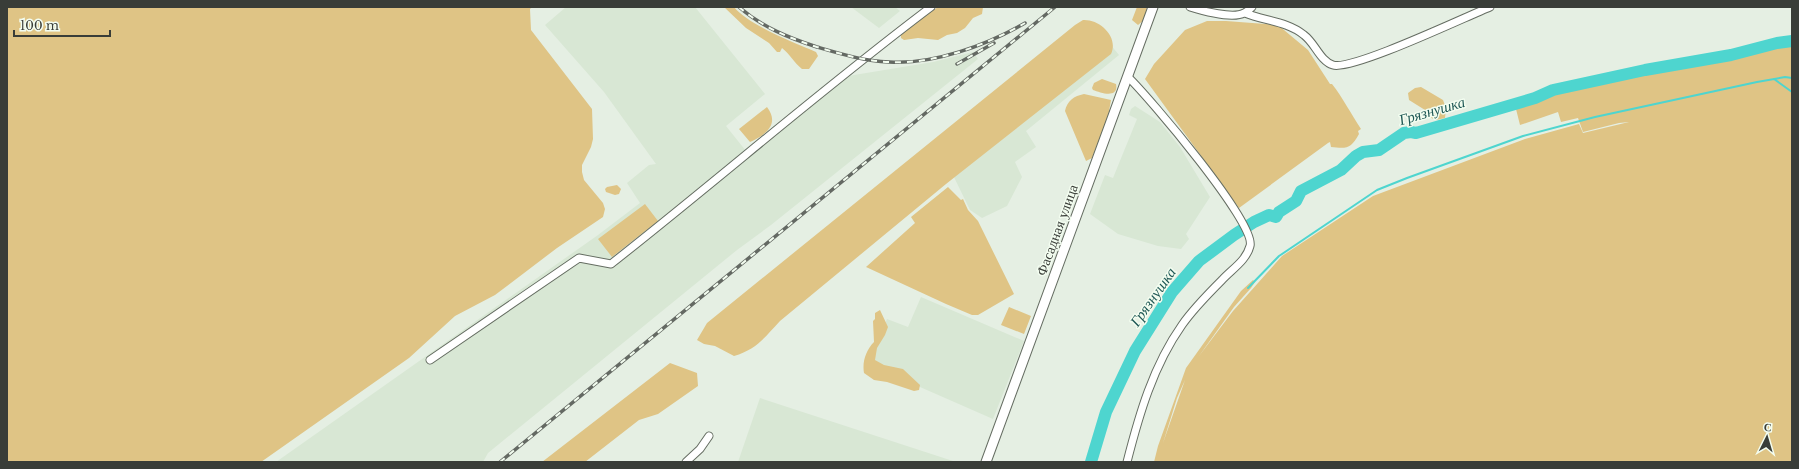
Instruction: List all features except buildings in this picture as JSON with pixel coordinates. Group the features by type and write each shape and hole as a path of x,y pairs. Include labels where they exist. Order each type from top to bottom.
{"main road":[{"name":"Фасадная улица","path":"986,462 1153,7"}],"street":[{"path":"430,360 579,258 611,264 688,203 856,64 931,7"},
{"path":"1190,7 1223,15 1238,15 1244,13 1252,7"},
{"path":"1244,13 1279,22 1305,35 1325,60 1334,66 1345,65 1372,57 1490,7"},
{"path":"1127,462 1143,403 1159,364 1182,326 1207,295 1242,262 1250,246 1251,238 1235,209 1177,132 1140,88 1128,77"},
{"path":"686,462 700,449 709,436"}],"shaded area":[{"path":"7,7 532,7 530,9 531,30 592,109 593,139 591,147 582,165 582,172 584,180 603,203 605,209 603,217 557,248 495,295 455,316 409,358 261,462 7,462"},
{"path":"566,7 695,7 765,94 726,126 750,156 848,76 933,62 973,52 978,59 771,225 737,250 488,453 483,462 276,462 598,235 640,203 627,183 649,165 656,164 604,92 545,25"},
{"path":"724,7 734,7 750,21 816,52 818,56 809,69 802,69 782,48 780,52 777,52 769,43 746,28"},
{"path":"851,7 895,7 900,11 879,28"},
{"path":"938,7 983,7 982,14 973,18 965,28 957,33 947,35 938,40 918,38 904,40 901,38 903,31"},
{"path":"1137,7 1147,7 1144,20 1138,25 1132,20"},
{"path":"1083,20 1096,22 1106,30 1112,41 1113,48 1111,54 946,184 780,321 764,338 749,350 734,356 715,346 704,344 697,340 707,323"},
{"path":"1207,21 1278,25 1308,50 1330,84 1332,84 1340,95 1361,129 1358,131 1359,134 1354,142 1351,145 1341,148 1331,147 1330,142 1328,143 1239,208 1145,79 1154,64 1185,30"},
{"path":"1110,44 1119,55 1026,131 1036,147 1015,162 1022,177 1007,206 982,218 970,210 951,171"},
{"path":"1792,45 1792,462 1154,462 1158,446 1186,368 1241,291 1253,280 1255,282 1234,307 1199,356 1233,311 1282,256 1373,196 1525,139 1579,124 1583,133 1629,122 1583,132 1578,118 1561,122 1558,112 1520,125 1515,105 1643,73","holes":["1185,380 1163,443 1177,398"]},
{"path":"1102,79 1116,84 1115,92 1109,94 1093,90 1092,88 1094,83"},
{"path":"1421,87 1443,100 1446,108 1445,118 1436,120 1427,116 1425,110 1409,100 1408,93 1415,88"},
{"path":"1084,94 1111,100 1108,117 1092,158 1086,161 1065,111 1067,104 1077,96"},
{"path":"1135,106 1160,122 1180,147 1210,197 1186,234 1189,239 1181,249 1158,246 1118,234 1090,214 1105,175 1113,178 1137,119 1129,115 1131,109"},
{"path":"767,107 771,113 772,124 766,132 750,142 739,129"},
{"path":"617,185 621,189 619,194 615,195 606,192 605,189 607,187"},
{"path":"948,187 961,200 963,199 968,210 978,221 1014,294 978,315 972,315 946,304 866,267 915,223 911,217"},
{"path":"645,204 658,221 612,257 598,239"},
{"path":"921,297 1024,341 993,419 920,387 871,358 887,319 908,327"},
{"path":"1009,307 1031,316 1024,334 1001,325"},
{"path":"880,310 888,327 877,348 875,360 884,365 903,369 920,385 919,390 914,391 887,382 874,380 864,373 865,356 874,342 873,321 875,319 875,313"},
{"path":"670,363 697,373 698,386 658,414 639,420 585,462 542,462"},
{"path":"760,398 956,462 738,462"}],"waterway":[{"name":"Грязнушка","path":"1091,462 1106,412 1135,351 1172,292 1199,261 1234,235 1254,222 1269,215 1276,217 1279,212 1296,201 1301,191 1341,170 1356,156 1363,152 1379,150 1404,133 1416,133 1535,98 1553,90 1645,70 1731,55 1777,43 1792,41"},
{"path":"1248,288 1279,256 1377,190 1407,178 1523,136 1595,117 1757,82 1785,77 1792,78"},
{"path":"1774,79 1792,92"}],"railway":[{"path":"739,7 766,26 796,40 853,57 889,62 923,60 959,52 994,39 1025,23"},
{"path":"500,462 1055,7"},
{"path":"957,64 994,43"}]}
